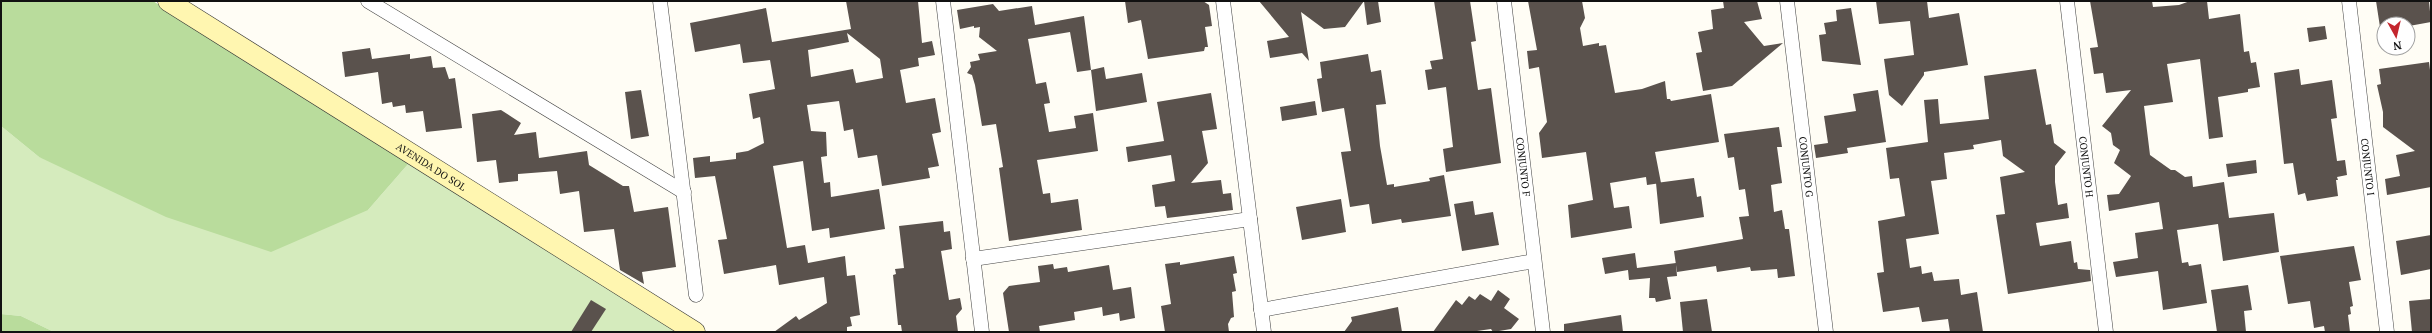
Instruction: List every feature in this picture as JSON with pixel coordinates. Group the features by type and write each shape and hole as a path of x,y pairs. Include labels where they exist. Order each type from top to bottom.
{"street":[{"name":"AVENIDA DO SOL","path":"168,1 695,332"},
{"path":"368,1 684,192"},
{"path":"660,1 696,295"},
{"path":"943,1 982,332"},
{"path":"1223,1 1264,332"},
{"name":"CONJUNTO F","path":"1504,1 1543,332"},
{"name":"CONJUNTO G","path":"1787,1 1826,332"},
{"name":"CONJUNTO H","path":"2067,1 2106,332"},
{"name":"CONJUNTO I","path":"2349,1 2387,332"},
{"path":"973,259 1250,219"},
{"path":"1261,310 1534,261"}],"green space":[{"path":"1,1 153,1 409,163 368,210 271,252 166,217 39,157 1,126"},
{"path":"1,126 39,157 368,210 409,163 693,332 54,332 21,316 1,314"},
{"path":"1,314 21,316 54,332 1,332"}],"building":[{"path":"846,1 918,1 922,43 932,41 935,55 918,58 919,66 900,70 906,103 935,98 941,132 932,134 939,166 928,168 930,178 882,186 877,155 858,158 853,129 844,131 839,101 807,105 811,131 826,132 827,156 821,157 824,183 830,182 831,197 879,189 885,229 830,238 829,228 812,231 803,161 773,166 787,248 805,245 808,263 845,256 847,276 855,275 860,315 850,317 852,326 847,327 847,332 774,332 796,316 799,320 827,303 824,277 779,285 776,265 724,274 718,240 727,239 715,176 695,178 693,158 710,156 710,162 736,159 736,153 748,151 764,143 760,117 753,119 749,94 775,89 770,60 743,63 740,44 695,52 690,23 766,8 772,42 851,29","holes":["847,33 880,59 883,78 856,83 853,69 811,77 808,50 849,42"]},
{"path":"1125,1 1203,1 1209,5 1212,26 1205,27 1208,47 1205,47 1204,51 1148,59 1141,20 1128,23"},
{"path":"1259,1 1364,1 1345,27 1324,29 1301,12 1309,61 1302,53 1270,58 1267,41 1289,37"},
{"path":"1364,1 1378,1 1381,22 1367,25"},
{"path":"1434,1 1470,1 1476,41 1471,42 1478,90 1491,88 1501,163 1446,172 1443,149 1453,147 1446,87 1428,90 1425,70 1432,69 1430,61 1443,59"},
{"path":"1528,1 1582,1 1585,18 1580,28 1583,46 1599,43 1599,46 1606,45 1615,93 1642,89 1665,81 1667,99 1670,99 1671,101 1711,94 1719,142 1655,152 1661,183 1647,185 1646,177 1610,183 1614,208 1629,206 1632,228 1571,238 1568,205 1593,200 1586,152 1542,158 1539,133 1547,122 1539,67 1529,69 1527,51 1537,50"},
{"path":"1723,1 1757,1 1762,19 1744,22 1764,46 1783,43 1732,86 1703,91 1696,53 1702,52 1698,32 1713,29 1711,10 1724,8"},
{"path":"1876,1 1927,1 1929,18 1959,13 1968,65 1924,72 1924,75 1902,106 1889,95 1884,59 1914,55 1910,21 1879,24"},
{"path":"2090,1 2152,1 2153,7 2179,5 2190,1 2207,1 2209,19 2240,14 2244,52 2249,51 2251,63 2256,62 2260,87 2248,89 2248,92 2218,97 2223,137 2209,139 2200,59 2167,64 2173,102 2144,106 2150,155 2171,170 2175,170 2185,177 2192,176 2193,187 2224,182 2229,218 2274,213 2279,252 2223,261 2218,224 2177,230 2182,263 2188,262 2189,266 2201,264 2207,303 2163,310 2158,271 2116,277 2113,262 2138,258 2135,233 2163,229 2159,202 2109,211 2107,195 2119,194 2131,176 2114,163 2120,150 2113,145 2111,133 2102,126 2131,90 2106,93 2103,73 2094,74 2090,48 2098,47"},
{"path":"2376,1 2429,1 2431,22 2416,25 2416,16 2378,16"},
{"path":"993,4 999,11 1032,6 1035,25 1084,16 1091,70 1077,72 1070,32 1028,39 1036,84 1046,82 1050,103 1044,104 1049,132 1076,128 1074,116 1093,113 1098,151 1037,160 1043,194 1050,193 1051,203 1078,199 1082,230 1009,241 999,168 1003,167 996,124 982,126 975,85 972,75 967,73 971,67 970,62 980,60 978,54 997,51 979,37 980,27 974,28 974,26 960,29 957,10"},
{"path":"1851,8 1861,65 1822,61 1819,35 1826,34 1824,23 1837,21 1836,10"},
{"path":"2325,26 2327,39 2309,42 2307,28"},
{"path":"370,48 372,59 410,54 410,59 431,56 433,68 445,67 449,79 455,78 462,128 426,132 423,111 406,113 405,105 393,107 392,102 382,104 378,72 345,77 342,52"},
{"path":"1368,54 1371,72 1381,70 1386,104 1376,105 1380,146 1387,185 1394,184 1394,187 1430,181 1429,178 1444,175 1451,216 1402,223 1401,219 1372,224 1369,204 1350,207 1341,152 1351,151 1344,108 1322,112 1317,79 1322,78 1320,62"},
{"path":"2429,62 2431,78 2431,187 2387,195 2385,179 2400,176 2396,155 2415,151 2383,127 2383,112 2377,85 2381,84 2379,69"},
{"path":"1104,67 1106,79 1142,73 1147,102 1096,111 1091,70"},
{"path":"2036,69 2046,125 2051,124 2054,143 2066,152 2055,166 2055,182 2058,205 2067,203 2069,218 2036,223 2040,246 2071,241 2074,263 2077,262 2078,269 2090,270 2091,281 2008,294 1996,215 2005,214 2000,177 2025,172 2003,156 2001,140 1973,145 1974,149 1944,153 1947,179 1931,181 1939,234 1906,239 1910,268 1921,266 1922,274 1932,272 1934,281 1959,279 1961,295 1977,292 1983,332 1950,332 1948,319 1922,322 1919,307 1883,312 1877,273 1884,272 1878,221 1905,216 1899,178 1890,179 1886,148 1928,142 1924,100 1938,99 1940,124 1989,119 1984,76"},
{"path":"2299,69 2301,85 2332,80 2337,118 2331,119 2337,161 2345,160 2347,175 2337,177 2338,196 2307,201 2305,193 2298,195 2293,163 2284,164 2274,73"},
{"path":"641,90 649,136 631,139 625,92"},
{"path":"1878,90 1886,142 1847,148 1848,153 1816,158 1814,145 1828,143 1824,116 1856,111 1853,94"},
{"path":"1211,93 1217,129 1202,131 1208,163 1191,183 1221,180 1223,194 1231,193 1233,210 1167,218 1165,206 1155,207 1152,185 1175,181 1171,155 1128,162 1126,147 1164,141 1157,102"},
{"path":"1315,101 1317,115 1282,121 1280,107"},
{"path":"501,110 521,123 514,135 536,132 539,158 587,151 589,165 623,186 629,186 634,212 668,207 676,267 642,272 644,284 620,270 614,229 584,232 579,191 560,194 557,171 518,174 518,181 499,183 496,160 477,162 472,114"},
{"path":"1779,127 1782,147 1777,147 1782,183 1771,185 1774,212 1782,210 1785,229 1789,229 1795,276 1778,278 1777,269 1751,271 1750,267 1717,272 1716,266 1677,272 1674,251 1743,239 1739,217 1749,216 1745,189 1739,190 1734,157 1728,158 1724,134"},
{"path":"2256,160 2257,173 2228,177 2226,164"},
{"path":"1694,178 1697,197 1701,196 1704,217 1660,224 1656,183"},
{"path":"1341,199 1346,232 1302,240 1296,207"},
{"path":"1473,201 1475,215 1493,212 1499,245 1462,251 1454,204"},
{"path":"943,221 944,232 950,231 952,249 941,251 949,300 960,298 962,309 956,316 958,332 902,332 901,325 898,325 893,275 896,274 895,269 904,268 899,226"},
{"path":"2431,235 2431,269 2401,275 2396,241"},
{"path":"2354,246 2361,280 2349,282 2353,306 2350,307 2351,314 2348,315 2350,332 2325,332 2324,326 2314,328 2310,301 2288,304 2280,256"},
{"path":"1635,253 1637,268 1676,263 1677,276 1667,277 1671,299 1656,302 1655,298 1649,298 1650,278 1629,280 1628,270 1605,274 1602,258"},
{"path":"1234,256 1237,273 1233,274 1236,291 1232,292 1234,317 1231,318 1228,324 1229,332 1165,332 1161,306 1171,304 1165,264 1180,262 1180,265"},
{"path":"1053,264 1054,269 1067,267 1068,272 1109,265 1113,290 1131,287 1135,318 1120,321 1119,313 1103,316 1102,307 1074,312 1075,320 1039,326 1040,332 1009,332 1003,293 1009,286 1040,282 1038,266"},
{"path":"2248,285 2252,310 2244,311 2246,332 2217,332 2211,290"},
{"path":"1498,290 1510,299 1504,308 1519,319 1511,329 1493,332 1491,329 1470,332 1433,332 1456,300 1462,305 1469,296 1475,300 1480,294 1491,301"},
{"path":"1707,299 1712,332 1683,332 1680,302"},
{"path":"2431,299 2431,332 2412,332 2409,301"},
{"path":"591,300 606,309 591,332 571,332"},
{"path":"1398,307 1402,332 1344,332 1352,321 1351,317"},
{"path":"1621,315 1623,332 1564,332 1564,324"}]}
